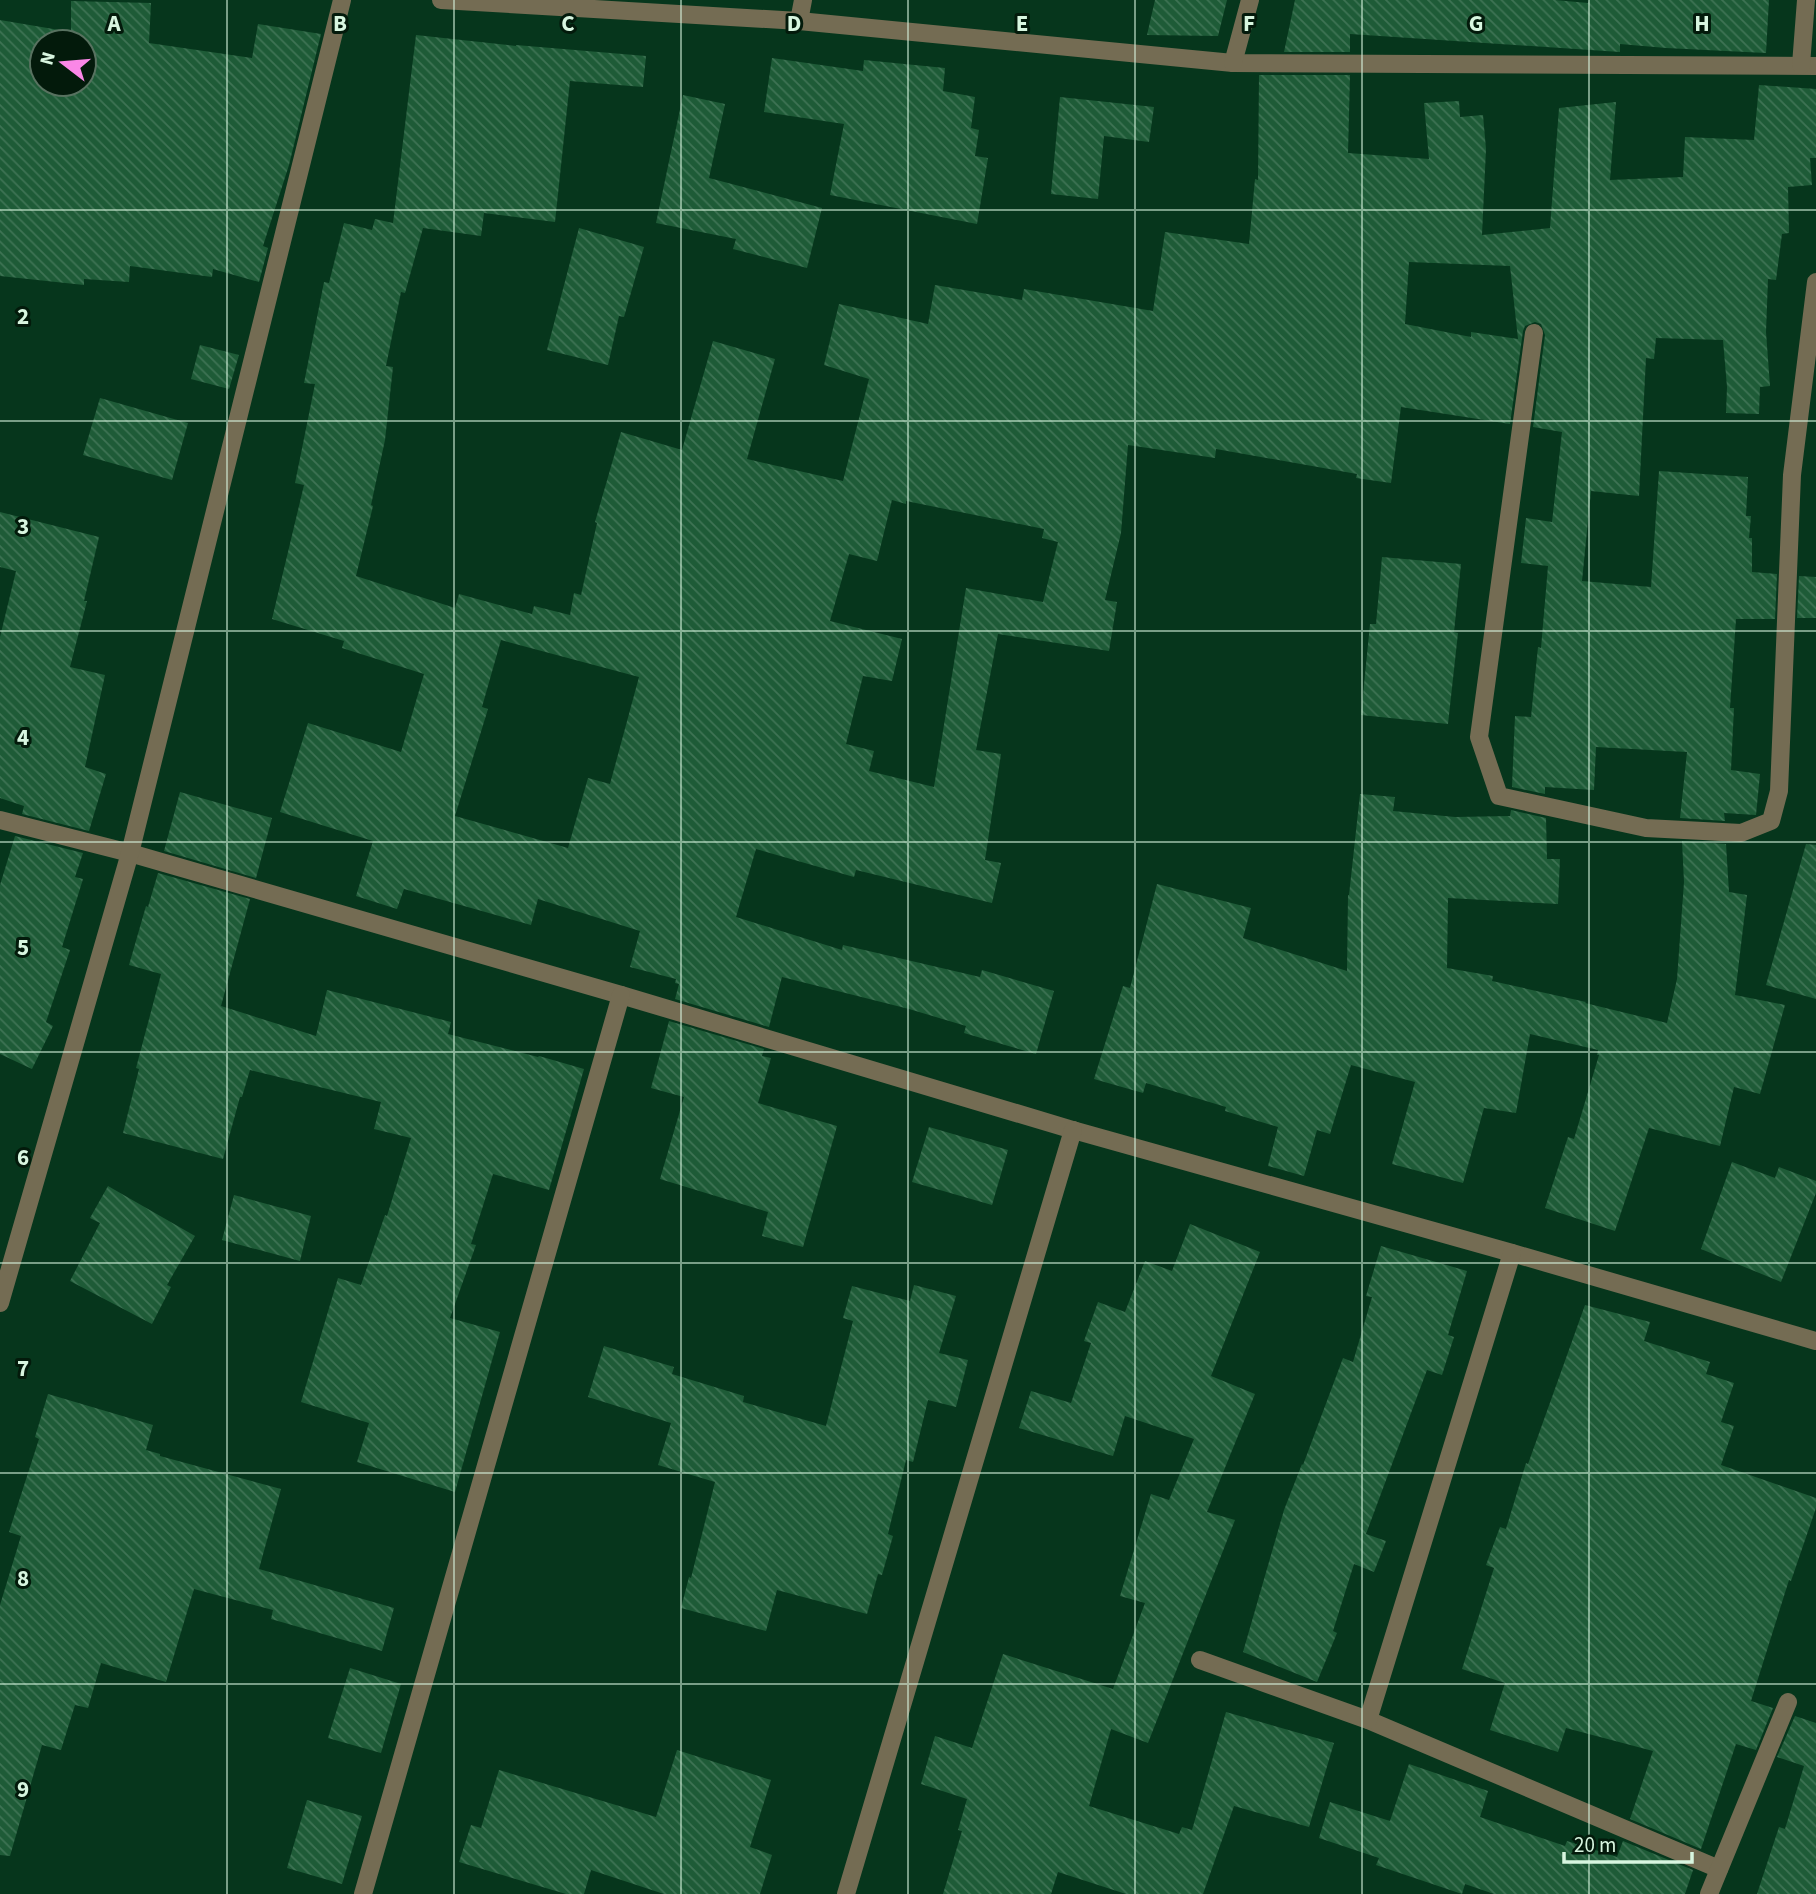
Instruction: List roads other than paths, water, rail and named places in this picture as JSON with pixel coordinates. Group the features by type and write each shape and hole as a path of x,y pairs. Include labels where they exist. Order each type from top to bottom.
{"street":[{"path":"0,1303 130,853 342,0"},
{"path":"441,0 799,21 1233,63 1809,65 1806,0"},
{"path":"799,21 803,0"},
{"path":"1233,63 1250,0"},
{"path":"1534,332 1479,737 1499,796 1646,828 1741,833 1771,821 1779,791 1792,475 1816,282"},
{"path":"0,820 130,853 621,995 1073,1130 1816,1342"},
{"path":"363,1894 621,995"},
{"path":"846,1894 1073,1130"},
{"path":"1368,1720 1512,1254"},
{"path":"1200,1660 1368,1720 1719,1869"},
{"path":"1709,1894 1788,1702"}]}
